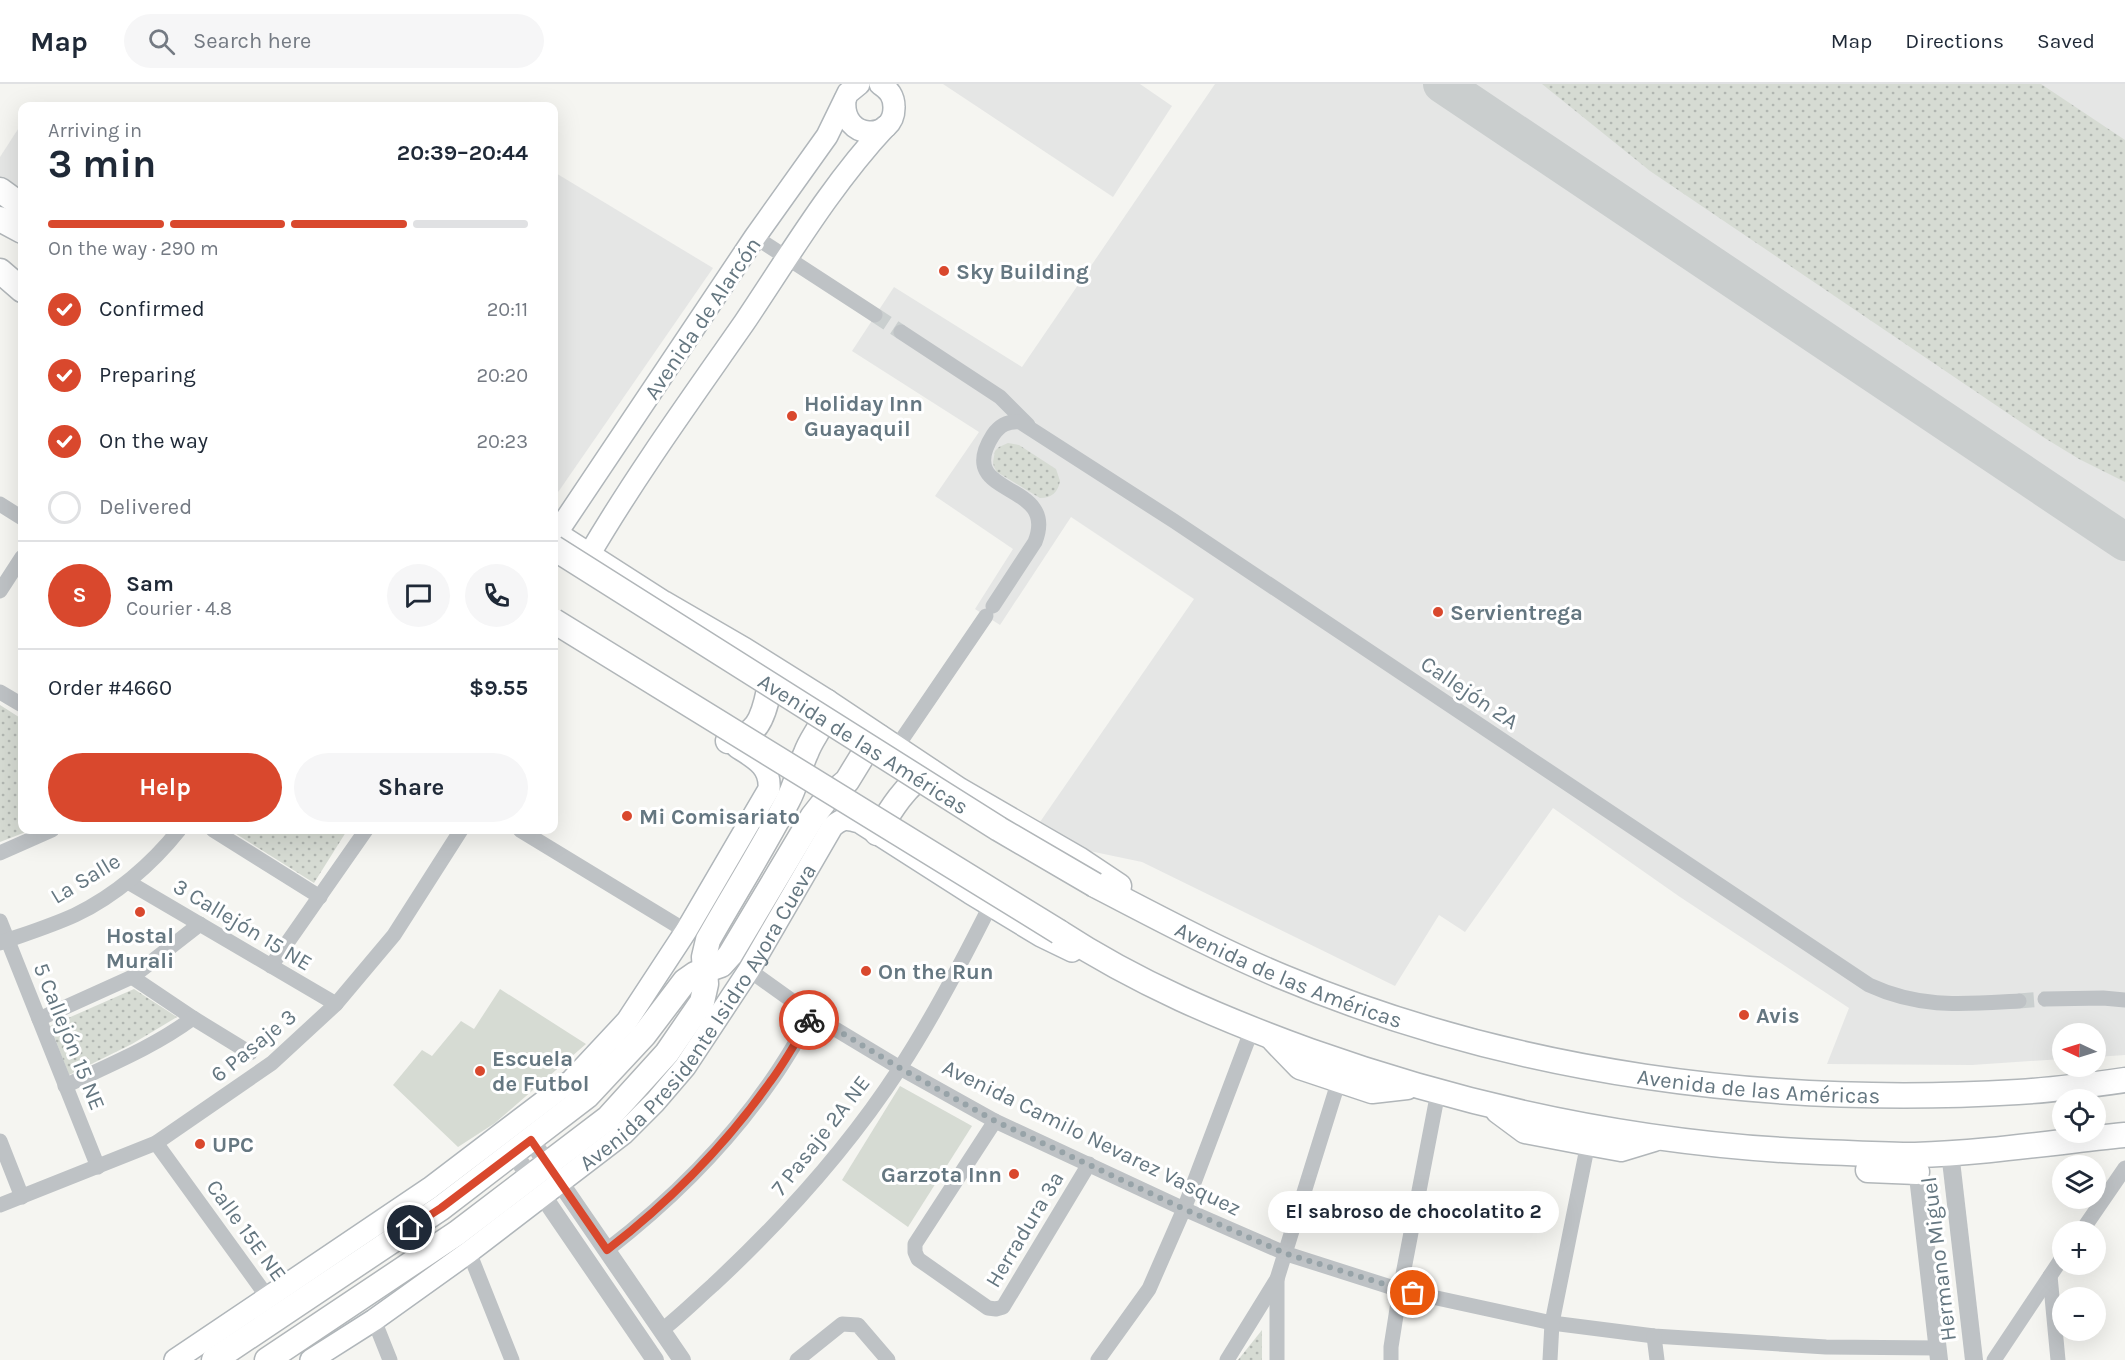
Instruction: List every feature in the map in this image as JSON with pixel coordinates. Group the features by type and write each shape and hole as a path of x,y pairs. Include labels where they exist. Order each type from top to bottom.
{"main road":[{"name":"Avenida de Alarcón","path":"558,532 755,237 827,136 848,93 859,84"},
{"path":"845,100 846,116 856,129 871,133 890,119 892,95 880,84"},
{"name":"Avenida de Alarcón","path":"589,555 635,482 787,258 860,154 890,119 903,84"},
{"path":"0,190 18,203"},
{"path":"0,219 18,229"},
{"path":"605,462 635,482"},
{"path":"558,540 589,555 654,598 827,702 930,771 1088,866 1121,887 1150,913"},
{"name":"Avenida de las Américas","path":"558,541 999,829 1095,885 1229,954 1362,1007 1471,1040 1538,1056 1607,1070 1744,1089 1883,1096 2020,1092 2125,1080"},
{"path":"558,623 1093,954 1148,984 1261,1033 1346,1064 1428,1089 1577,1124 1734,1146 1740,1160 1744,1162 1916,1163 1950,1152 2125,1135"},
{"path":"558,635 728,741 750,732 759,721 771,686 771,668"},
{"name":"Avenida Presidente Isidro Ayora Cueva","path":"311,1360 374,1320 468,1252 608,1118 668,1053 702,1002 706,984 704,957 708,940 788,799 801,771 806,751 822,725 827,702"},
{"name":"Avenida Presidente Isidro Ayora Cueva","path":"214,1360 274,1306 572,1080 627,1021 686,931 769,789 770,780 766,768 728,741"},
{"name":"Avenida Presidente Isidro Ayora Cueva","path":"175,1360 274,1306 441,1208 587,1096 644,1035 685,981 705,970 721,965 730,955 813,816 828,797 847,781 866,750 888,743"},
{"path":"930,771 918,779 895,803 877,833 1068,950 1093,954"},
{"name":"Avenida Presidente Isidro Ayora Cueva","path":"267,1360 457,1233 623,1134 685,1067 750,969 832,827 840,820 847,818 877,833"},
{"path":"1261,1033 1300,1067 1372,1091 1428,1089"},
{"path":"1488,1104 1525,1131 1621,1149 1660,1137"}],"street":[{"path":"755,237 875,315"},
{"name":"Callejón 2A","path":"901,332 1000,397 1028,425 1869,985 1908,1000 1949,1004 2019,1001"},
{"path":"888,743 990,611 1035,542 1039,532 1038,514 1028,501 987,473 982,457 984,449 997,429 1004,424 1020,422 1028,425"},
{"path":"0,504 18,515"},
{"path":"0,591 18,563"},
{"path":"0,692 18,703"},
{"path":"0,853 43,834"},
{"name":"La Salle","path":"4,942 75,915 128,882 176,834"},
{"path":"219,834 320,897"},
{"path":"271,966 361,834"},
{"name":"6 Pasaje 3","path":"0,1205 156,1143 272,1063 336,1004 394,935 458,834"},
{"path":"527,834 686,931"},
{"name":"3 Callejón 15 NE","path":"128,882 336,1004"},
{"name":"7 Pasaje 2A NE","path":"662,1330 754,1247 797,1202 851,1137 900,1068 954,978 991,904"},
{"name":"5 Callejón 15 NE","path":"0,921 4,942 39,1020 98,1167"},
{"path":"39,1020 132,977 200,924"},
{"name":"Avenida Camilo Nevarez Vasquez","path":"750,969 812,1015 995,1121 1287,1254 1400,1290 1552,1323 1826,1354 1939,1354"},
{"path":"132,977 250,1053"},
{"path":"2045,999 2125,1000"},
{"path":"607,1250 668,1200 722,1143 771,1082 812,1015"},
{"path":"65,1086 137,1052 193,1018"},
{"path":"1098,1360 1149,1289 1261,1033"},
{"path":"1227,1360 1277,1279 1287,1254 1339,1080"},
{"path":"1391,1360 1428,1089"},
{"name":"Herradura 3a","path":"995,1121 915,1244 918,1259 988,1308 1003,1307 1089,1164"},
{"path":"0,1141 22,1197"},
{"name":"Calle 15E NE","path":"156,1143 274,1306"},
{"path":"1550,1360 1552,1323 1588,1143"},
{"path":"522,1146 655,1360"},
{"name":"Hermano Miguel","path":"1950,1152 1974,1360"},
{"name":"Hermano Miguel","path":"1916,1163 1939,1354"},
{"path":"2089,1221 2125,1168"},
{"path":"545,1180 607,1250 682,1360"},
{"path":"468,1252 512,1360"},
{"path":"1994,1360 2052,1273"},
{"path":"2050,1276 2058,1360"},
{"path":"1276,1360 1277,1279"},
{"path":"374,1320 390,1360"},
{"path":"797,1360 842,1324 851,1323 858,1324 888,1360"},
{"path":"1654,1336 1657,1360"}],"shaded area":[{"path":"943,84 1140,84 1172,106 1113,197"},
{"path":"1215,84 2125,84 2125,1055 2106,1056 2106,1023 2052,1023 2052,1060 1972,1065 1827,1064 1849,1008 1680,897 1553,808 1465,932 1439,915 1395,986 1142,862 1080,849 1040,822 1194,599 1071,517 1000,625 975,609 1013,549 935,496 979,432 852,351 894,287 1022,367"},
{"path":"1542,84 2041,84 2125,140 2125,482 2079,459 2043,437 1650,171"},
{"path":"18,129 18,195 0,184 0,157"},
{"path":"558,174 713,268 558,492"},
{"path":"1008,443 1019,445 1056,469 1060,481 1054,494 1040,498 997,472 993,462 995,451"},
{"path":"0,705 18,716 18,834 21,834 0,842"},
{"path":"236,834 345,834 314,883"},
{"path":"134,989 177,1017 132,1044 69,1075 50,1026"},
{"name":"Escuela de Futbol","path":"500,989 586,1044 495,1123 458,1147 393,1085 422,1050 432,1056 461,1021 474,1029"},
{"path":"900,1086 972,1126 908,1227 842,1180"},
{"path":"1262,1330 1262,1360 1238,1360"}],"taxiway":[{"path":"1442,84 2125,542"}],"tunnel":[{"path":"875,315 901,332"},
{"path":"2019,1001 2045,999"}],"way so far":[{"path":"809,1020 812,1015 995,1121 1184,1209 1287,1254 1413,1293"}],"place":[{"name":"Sky Building","path":"944,271"},
{"name":"Holiday Inn Guayaquil","path":"792,416"},
{"name":"Servientrega","path":"1438,612"},
{"name":"Mi Comisariato","path":"627,816"},
{"name":"Hostal Murali","path":"140,912"},
{"name":"On the Run","path":"866,971"},
{"name":"Avis","path":"1744,1015"},
{"name":"Escuela de Futbol","path":"480,1071"},
{"name":"UPC","path":"200,1144"},
{"name":"Garzota Inn","path":"1014,1174"},
{"name":"El sabroso de chocolatito 2","path":"1413,1293"}],"route":[{"path":"410,1228 441,1208 531,1140 607,1250 668,1200 722,1143 771,1082 809,1020"}]}
